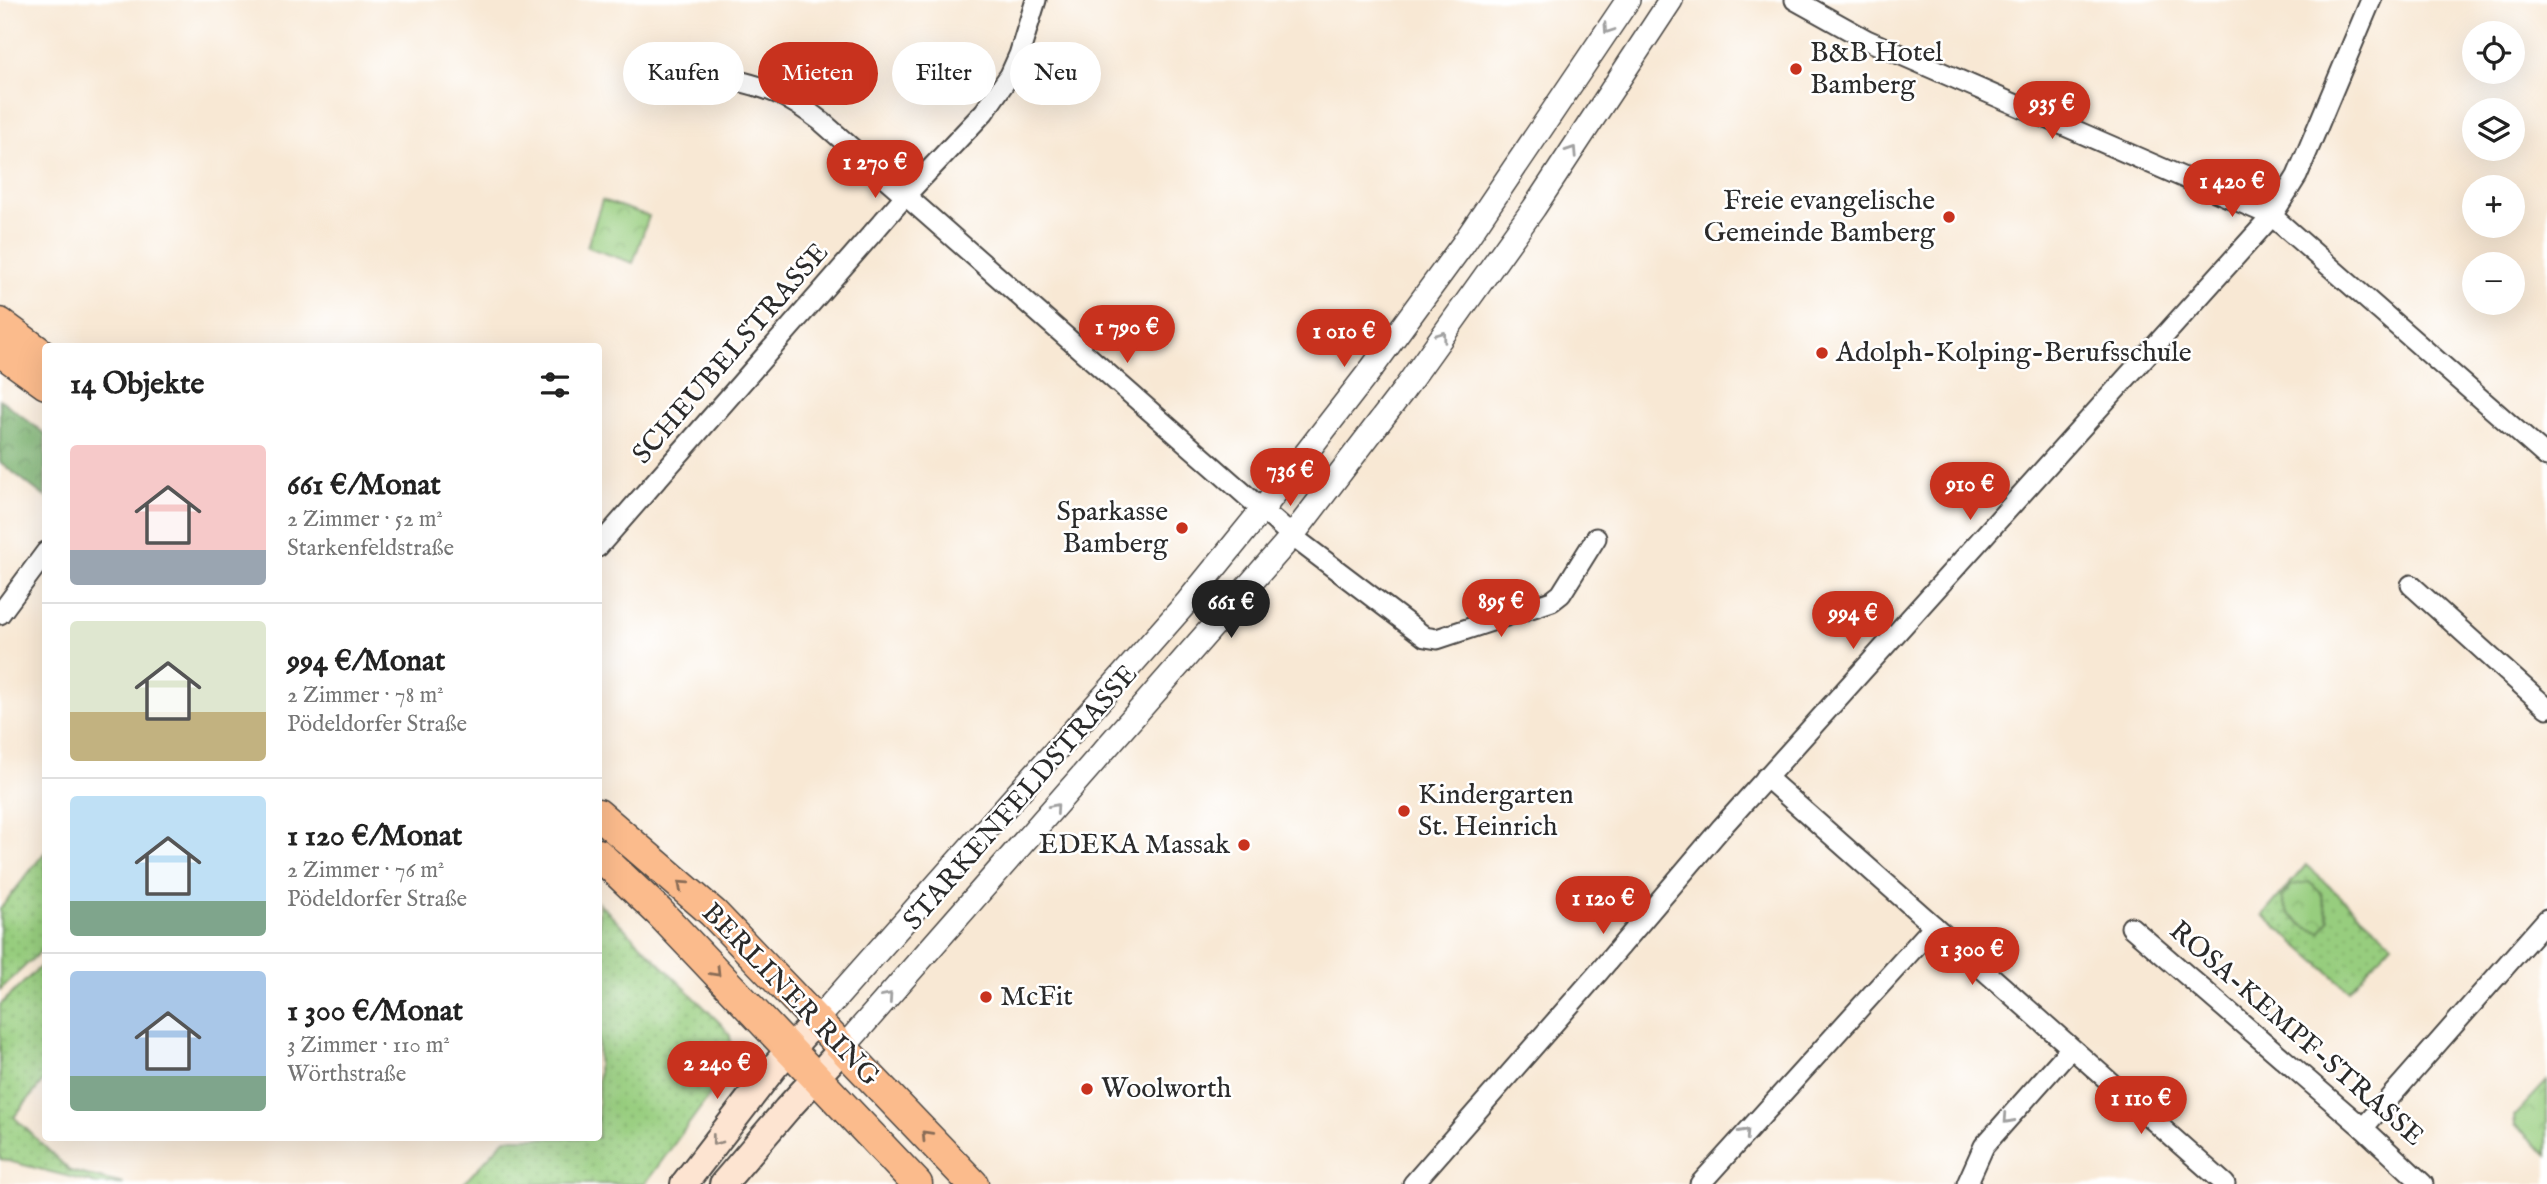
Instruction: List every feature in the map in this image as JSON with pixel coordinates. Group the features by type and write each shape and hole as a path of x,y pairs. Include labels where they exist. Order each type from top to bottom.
{"main road":[{"path":"0,323 42,354"},
{"path":"0,351 42,381"},
{"name":"BERLINER RING","path":"602,817 713,913 973,1184"},
{"name":"BERLINER RING","path":"602,858 659,912 917,1184"},
{"name":"STARKENFELDSTRASSE","path":"684,1184 766,1077 816,1021"},
{"name":"STARKENFELDSTRASSE","path":"723,1184 843,1048"}],"street":[{"name":"SCHEUBELSTRASSE","path":"602,543 905,196 984,112 1010,75 1036,0"},
{"name":"STARKENFELDSTRASSE","path":"816,1021 1179,610 1262,510 1372,368 1463,244 1628,0"},
{"name":"STARKENFELDSTRASSE","path":"843,1048 1292,536 1403,391 1534,208 1671,0"},
{"path":"1796,0 1867,40 2272,216 2547,457"},
{"path":"1413,1184 1766,777 2272,216 2297,176 2371,0"},
{"path":"744,83 778,92 822,122 1292,536 1425,637 1437,639 1552,601 1561,594 1597,538"},
{"path":"0,614 42,557"},
{"path":"2411,585 2547,708"},
{"path":"1766,777 2225,1184"},
{"path":"2363,1128 2547,919"},
{"path":"1700,1184 1934,926"},
{"name":"ROSA-KEMPF-STRASSE","path":"2130,927 2363,1128 2423,1184"},
{"path":"1967,1184 1984,1146 2071,1048"}],"green space":[{"path":"602,200 649,216 633,263 587,247"},
{"path":"0,399 42,432 42,495 0,462"},
{"path":"42,856 42,950 0,990 0,909"},
{"path":"2306,865 2392,943 2349,990 2263,915"},
{"path":"2309,882 2321,893 2329,920 2321,932 2296,920 2287,910 2282,897 2292,885"},
{"path":"602,906 722,1025 730,1036 732,1053 727,1067 717,1085 645,1184 463,1184 503,1141 602,1141"},
{"path":"42,965 42,1083 14,1117 70,1171 124,1184 97,1184 0,1159 0,1005"},
{"path":"2547,1081 2547,1155 2515,1125 2514,1116"}],"place":[{"name":"B&B Hotel Bamberg","path":"1796,69"},
{"name":"Freie evangelische Gemeinde Bamberg","path":"1949,217"},
{"name":"Adolph-Kolping-Berufsschule","path":"1822,353"},
{"name":"Sparkasse Bamberg","path":"1182,528"},
{"name":"Kindergarten St. Heinrich","path":"1404,811"},
{"name":"EDEKA Massak","path":"1244,845"},
{"name":"McFit","path":"986,997"},
{"name":"Woolworth","path":"1087,1089"}]}
